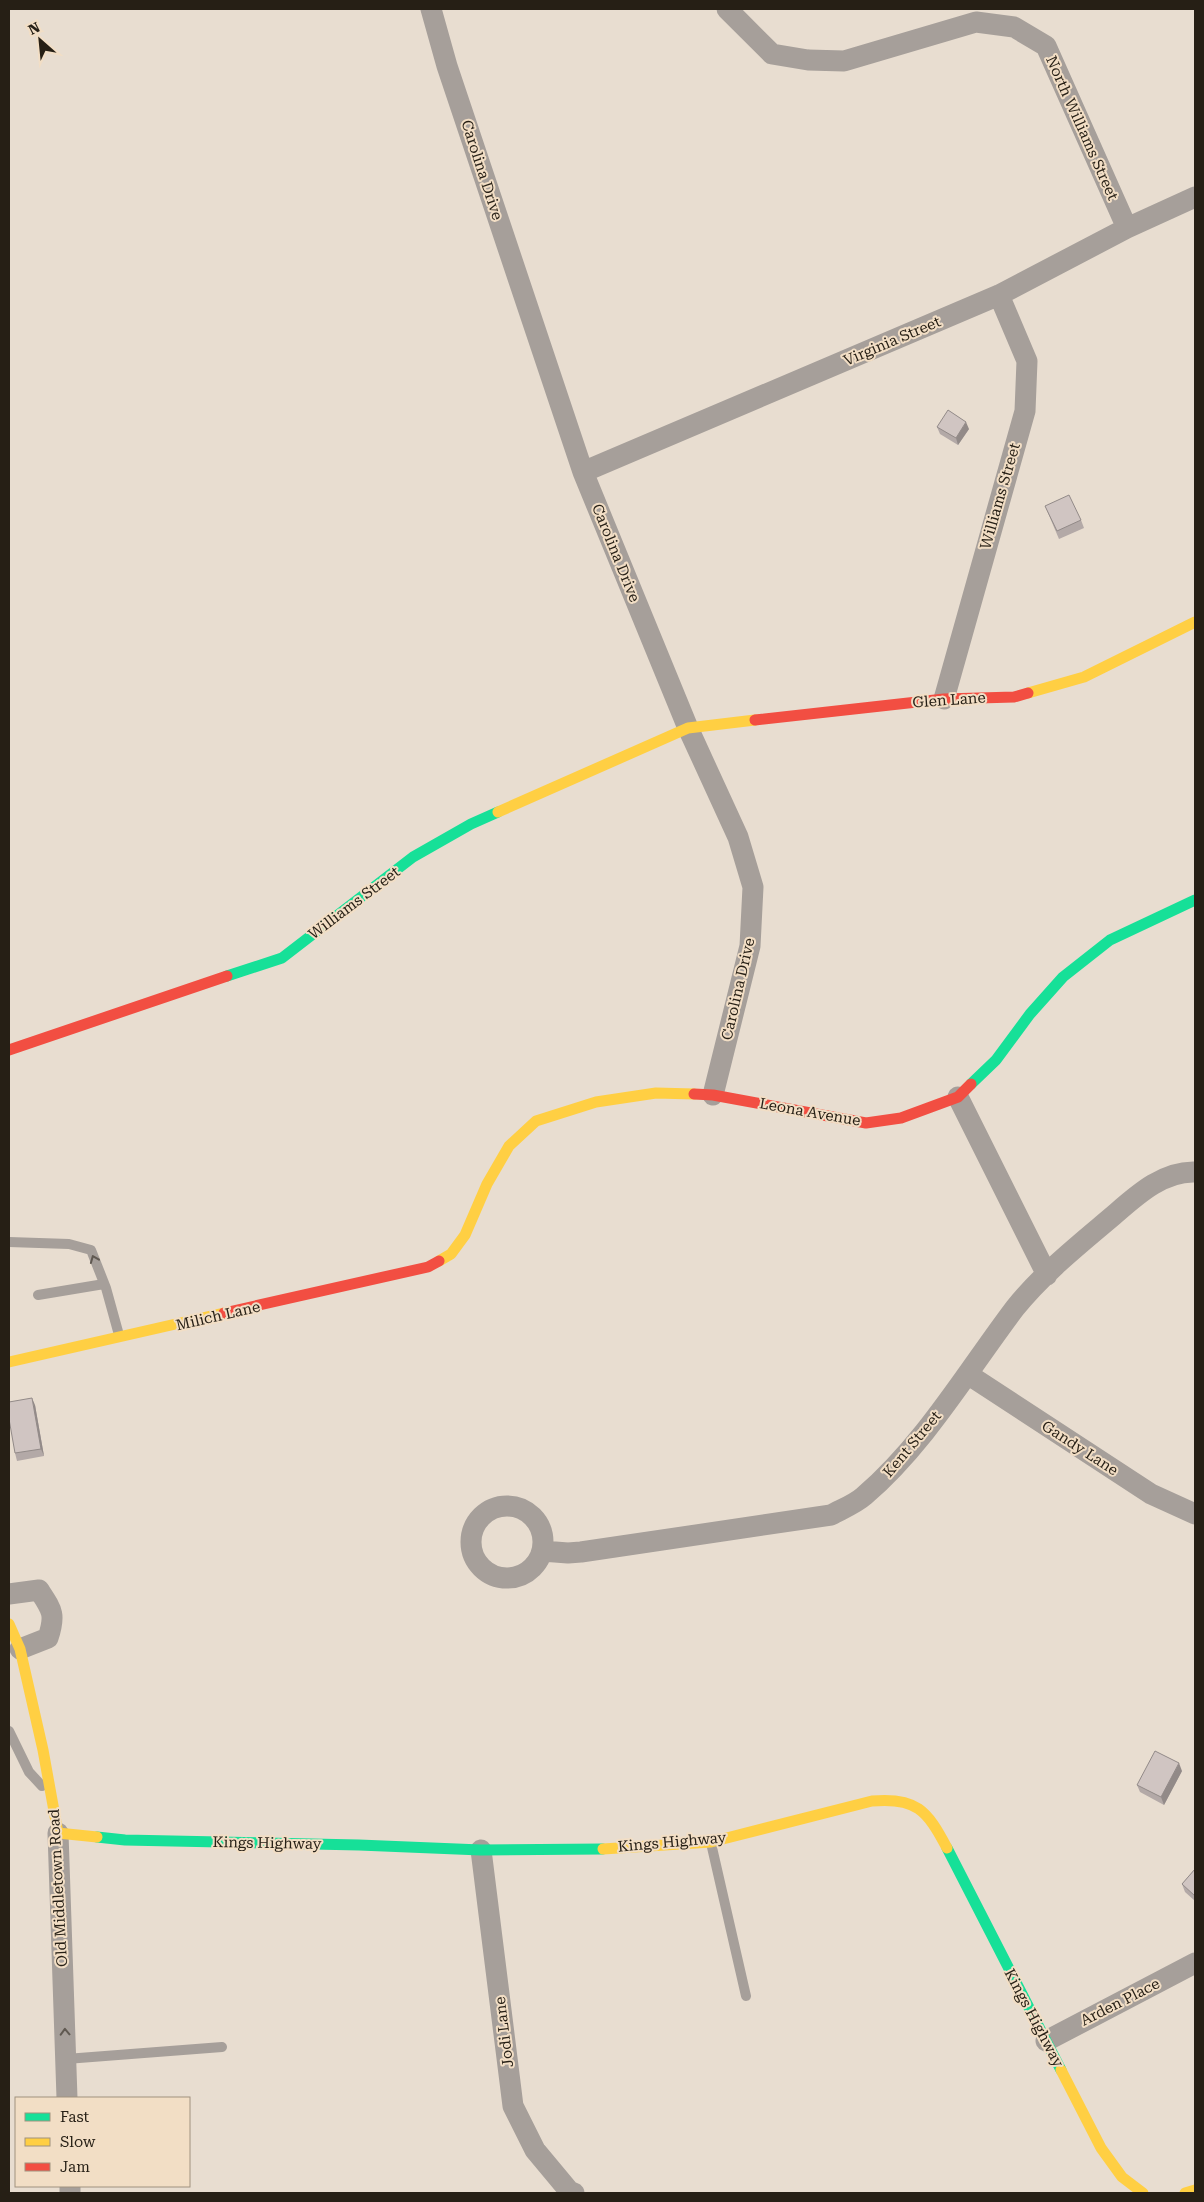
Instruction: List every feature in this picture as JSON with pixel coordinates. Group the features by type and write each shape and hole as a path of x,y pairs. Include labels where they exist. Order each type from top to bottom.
{"street":[{"name":"Carolina Drive","path":"431,9 447,66 582,472 688,728 738,837 753,887 750,946 713,1095"},
{"name":"North Williams Street","path":"727,9 772,54 808,60 844,61 976,22 1014,27 1046,46 1127,228"},
{"name":"Virginia Street","path":"582,472 999,295 1127,228 1195,197"},
{"name":"Williams Street","path":"944,699 1025,411 1027,361 999,295"},
{"name":"Glen Lane","path":"688,728 944,699 1014,696 1084,677 1195,622"},
{"name":"Williams Street","path":"9,1050 282,958 413,857 471,824 688,728"},
{"name":"Leona Avenue","path":"428,1267 451,1254 460,1242 465,1235 487,1184 509,1146 536,1121 596,1102 656,1093 713,1095 866,1123 901,1118 958,1097 996,1060 1030,1014 1063,976 1110,940 1195,900"},
{"path":"958,1097 1047,1275"},
{"name":"Kent Street","path":"542,1551 568,1554 831,1515 863,1498 898,1464 968,1375 1016,1307 1047,1275 1145,1189 1181,1172 1195,1172"},
{"name":"Milich Lane","path":"9,1362 120,1339 428,1267"},
{"name":"Gandy Lane","path":"968,1375 1151,1494 1195,1514"},
{"path":"9,1594 39,1590 52,1609 54,1620 48,1638 14,1643"},
{"name":"Old Middletown Road","path":"9,1624 53,1798 58,1833 67,2097"},
{"name":"Kings Highway","path":"58,1833 125,1840 358,1845 482,1850 592,1849 711,1842 872,1800 898,1800 916,1805 926,1813 935,1826 1106,2156 1122,2177 1141,2193"},
{"name":"Jodi Lane","path":"482,1850 513,2106 535,2150 570,2192 574,2193"},
{"name":"Arden Place","path":"1046,2041 1195,1963"},
{"path":"1186,2193 1195,2190"}],"lane":[{"path":"9,1242 69,1244 90,1250 104,1284 120,1339"},
{"path":"38,1295 104,1284"},
{"path":"9,1733 29,1772 53,1798"},
{"path":"711,1842 725,1912 746,1996"},
{"path":"66,2058 222,2047"}],"building":[{"path":"948,410 966,422 956,438 937,427"},
{"path":"1069,495 1081,520 1057,531 1045,506"},
{"path":"32,1398 41,1449 15,1453 9,1419 9,1402"},
{"path":"1155,1751 1179,1763 1161,1797 1137,1785"},
{"path":"1195,1869 1195,1896 1182,1884"}],"traffic: fast":[{"path":"227,976 282,958 413,857 471,824 498,812"},
{"path":"971,1084 996,1060 1030,1014 1063,977 1110,940 1195,900"},
{"path":"97,1837 125,1840 359,1845 481,1850 603,1849"},
{"path":"947,1848 1061,2070"}],"traffic: slow":[{"path":"1028,693 1084,677 1195,622"},
{"path":"498,812 688,728 755,720"},
{"path":"439,1261 451,1254 465,1235 487,1184 509,1146 536,1121 596,1102 656,1093 694,1094"},
{"path":"9,1362 224,1313"},
{"path":"9,1624 20,1649 43,1750 58,1833 97,1837"},
{"path":"603,1849 711,1842 872,1801 887,1800 910,1804 926,1815 947,1848"},
{"path":"1061,2070 1101,2148 1122,2177 1143,2193"},
{"path":"1185,2193 1195,2190"}],"traffic: jam":[{"path":"755,720 944,699 1014,697 1028,693"},
{"path":"9,1050 227,976"},
{"path":"694,1094 713,1095 866,1123 901,1118 958,1097 971,1084"},
{"path":"224,1313 428,1267 439,1261"}]}
